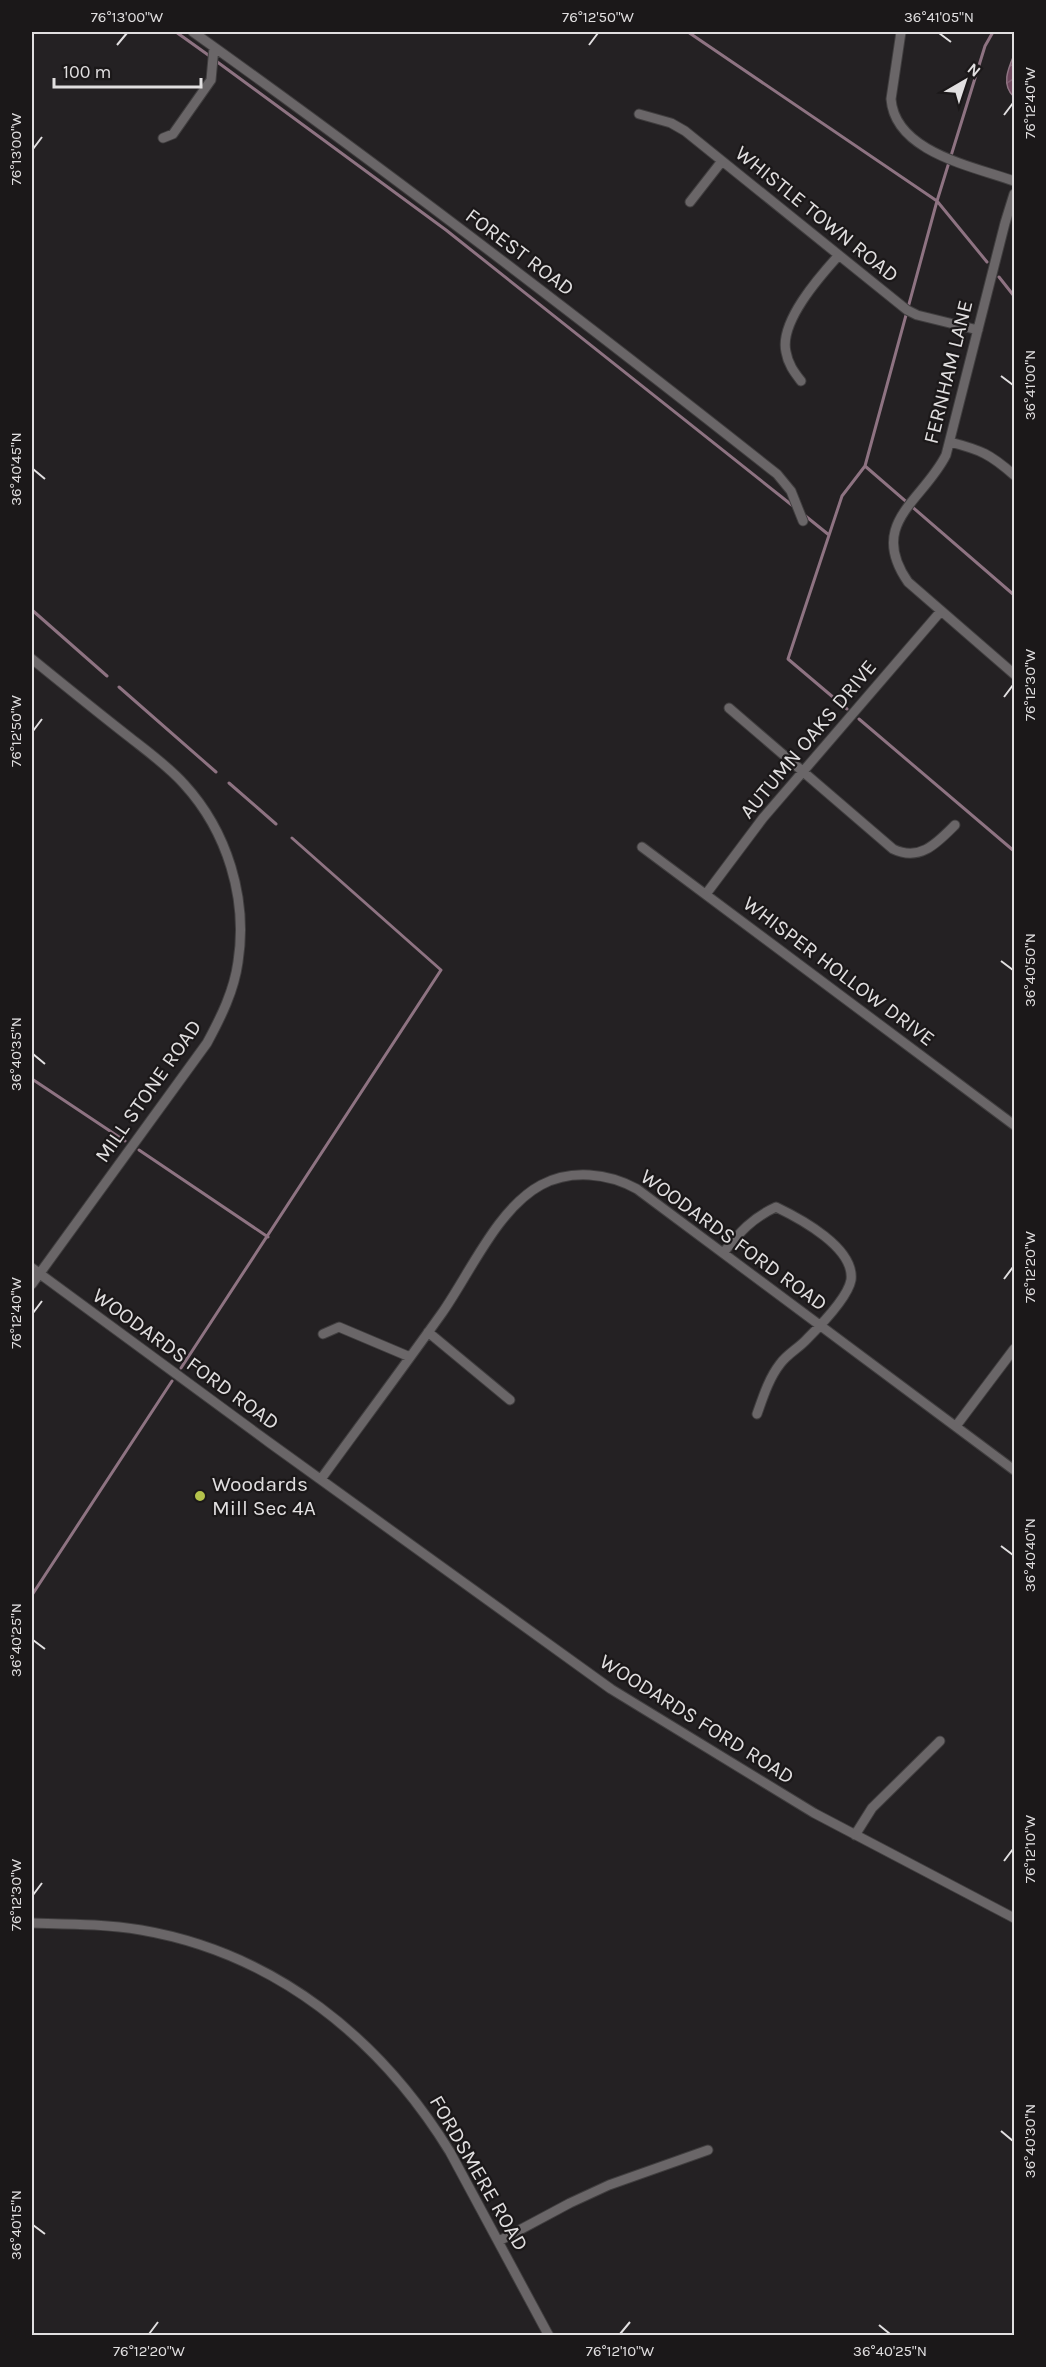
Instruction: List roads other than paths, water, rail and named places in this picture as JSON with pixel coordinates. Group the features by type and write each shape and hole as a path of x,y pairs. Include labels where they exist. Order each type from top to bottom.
{"street":[{"name":"FOREST ROAD","path":"193,32 616,347 777,474 791,491 803,521"},
{"path":"901,32 891,99 892,110 904,132 932,151 1014,181"},
{"path":"163,138 173,134 211,80 214,47"},
{"name":"WHISTLE TOWN ROAD","path":"639,114 671,123 722,161 907,310 917,315 978,330"},
{"path":"690,202 722,161"},
{"name":"FERNHAM LANE","path":"1014,194 950,442 941,465 901,514 894,537 895,556 908,582 1014,674"},
{"path":"801,381 792,369 785,351 788,333 803,298 838,255"},
{"path":"950,442 993,456 1014,475"},
{"name":"AUTUMN OAKS DRIVE","path":"706,894 763,818 941,611"},
{"name":"MILL STONE ROAD","path":"32,659 155,758 182,782 201,804 219,834 230,861 237,892 240,932 238,963 233,984 222,1014 207,1042 35,1271 32,1284"},
{"path":"729,708 892,849 900,853 916,854 927,851 955,825"},
{"name":"WHISPER HOLLOW DRIVE","path":"642,847 1014,1125"},
{"name":"WOODARDS FORD ROAD","path":"321,1479 428,1332 510,1209 540,1185 560,1178 580,1175 608,1177 632,1186 1014,1470"},
{"path":"723,1252 758,1215 776,1208 801,1219 842,1252 851,1267 851,1283 820,1325 802,1345 780,1363 768,1384 757,1414"},
{"name":"WOODARDS FORD ROAD","path":"35,1271 611,1689 748,1774 855,1834 1014,1918"},
{"path":"323,1334 339,1328 410,1357"},
{"path":"428,1332 510,1400"},
{"path":"956,1426 1014,1349"},
{"path":"855,1834 872,1808 940,1741"},
{"name":"FORDSMERE ROAD","path":"32,1923 113,1927 180,1940 249,1966 290,1987 344,2025 413,2096 450,2152 549,2336"},
{"path":"499,2241 570,2203 609,2186 708,2150"}],"water":[{"path":"1014,55 1014,97 1007,82"}],"waterway":[{"path":"176,32 211,57"},
{"path":"688,32 937,201 987,262"},
{"path":"847,709 788,659 842,496 865,466 937,201 985,46 993,32"},
{"path":"216,61 446,230 793,506"},
{"path":"999,277 1014,296"},
{"path":"865,466 1014,595"},
{"path":"803,514 829,535"},
{"path":"32,610 107,676"},
{"path":"119,687 216,772"},
{"path":"859,719 1014,851"},
{"path":"229,783 276,824"},
{"path":"181,1368 441,970 292,838"},
{"path":"32,1079 125,1141"},
{"path":"139,1150 268,1237"},
{"path":"32,1595 172,1381"}],"place":[{"name":"Woodards Mill Sec 4A","path":"200,1496"}]}
